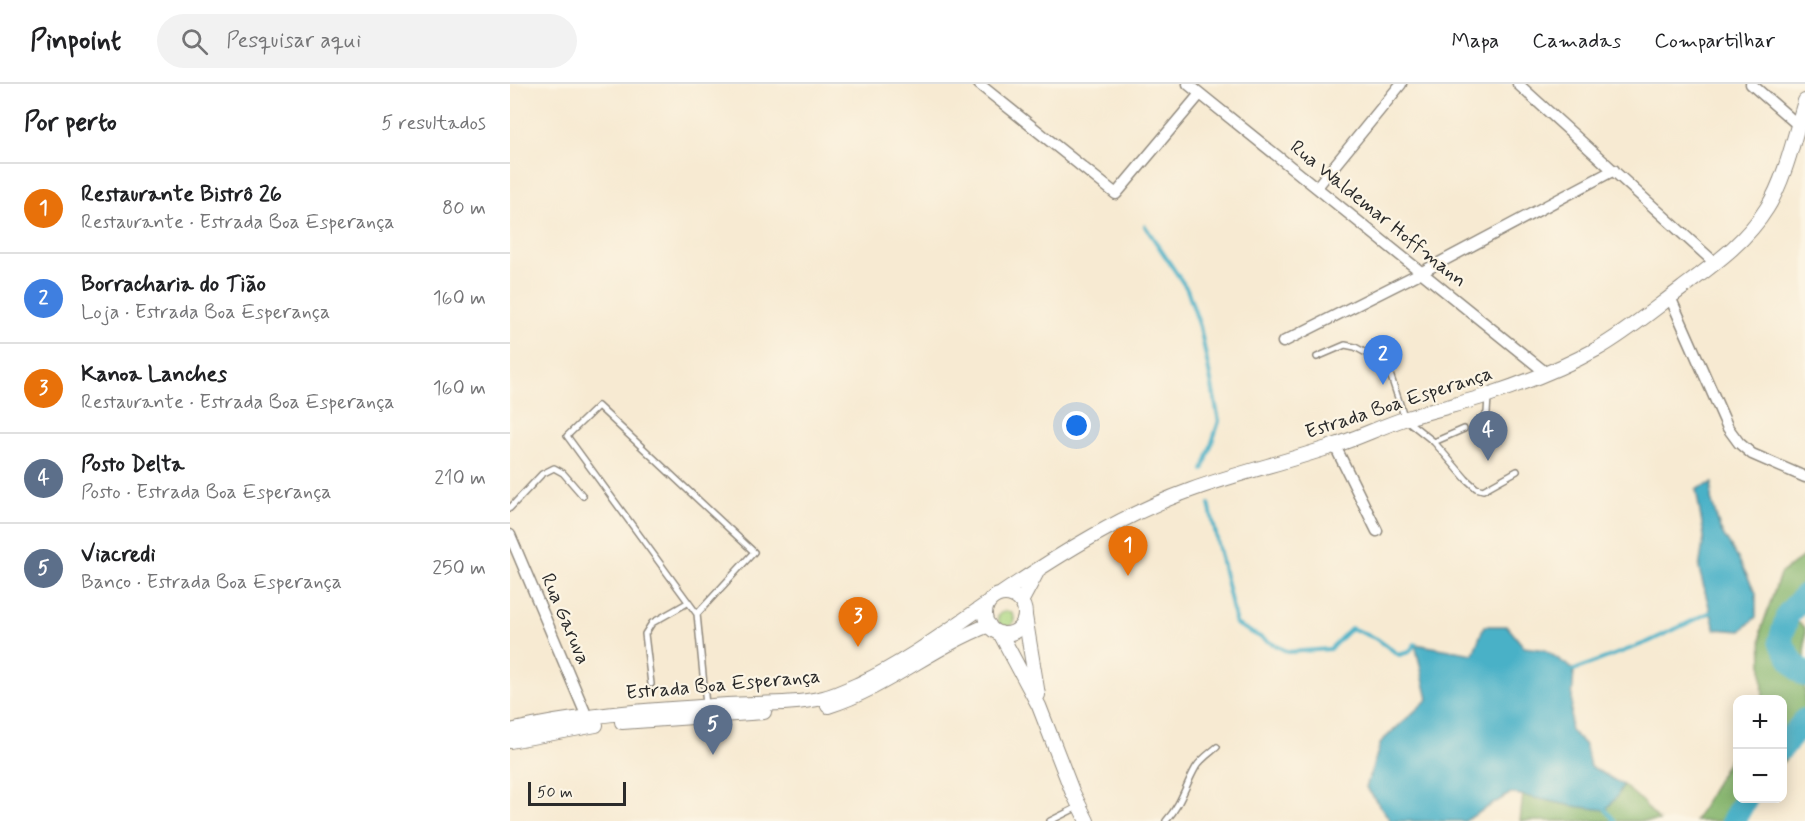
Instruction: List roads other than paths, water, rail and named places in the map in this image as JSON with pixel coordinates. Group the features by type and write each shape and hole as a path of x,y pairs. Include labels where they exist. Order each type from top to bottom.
{"street":[{"path":"979,84 1116,194 1200,94"},
{"name":"Rua Waldemar Hoffmann","path":"1188,84 1545,372"},
{"path":"1317,187 1401,84"},
{"path":"1518,84 1716,263"},
{"path":"1751,84 1798,125"},
{"name":"Estrada Boa Esperança","path":"1001,594 1039,568 1111,528 1192,489 1335,446 1405,419 1488,395 1597,349 1716,263 1756,224 1768,207 1783,173 1805,101"},
{"path":"1283,342 1422,272 1614,170"},
{"path":"1670,297 1728,428 1739,443 1752,454 1805,477"},
{"path":"1335,446 1377,531"},
{"name":"Rua Garuva","path":"510,535 587,717"},
{"path":"1021,602 1039,568"},
{"path":"1039,706 1024,606 1012,595 1001,594 988,603 985,614 1039,706 1087,821"},
{"name":"Estrada Boa Esperança","path":"510,731 587,717 823,698 880,674 988,603"},
{"path":"995,629 1007,634 1014,632 1019,628 1025,616"},
{"name":"Estrada Boa Esperança","path":"510,741 615,723 824,707 868,691 945,645 995,629"}],"lane":[{"path":"1317,357 1345,345 1356,347 1378,359 1389,371 1405,419 1434,442 1466,479 1480,490 1517,471"},
{"path":"1483,418 1487,413 1488,395"},
{"path":"698,614 754,552 598,406 567,436 698,614 706,706"},
{"path":"1434,442 1464,429"},
{"path":"510,508 542,474 554,468 563,473 583,496"},
{"path":"651,684 645,634 652,623 689,602"},
{"path":"1166,821 1186,791 1197,765 1217,747"},
{"path":"1050,821 1079,806"}],"water":[{"path":"1712,483 1711,499 1720,529 1756,593 1756,617 1741,631 1715,629 1699,569 1704,536 1696,489"},
{"path":"1484,626 1507,626 1524,647 1545,650 1574,670 1570,730 1585,745 1590,766 1623,785 1606,810 1573,806 1511,793 1465,821 1391,821 1366,787 1381,742 1428,699 1415,644 1473,654"}],"waterway":[{"path":"1145,226 1187,289 1200,327 1219,421 1203,470"},
{"path":"1209,504 1236,624 1288,652 1330,649 1351,628 1377,639 1399,655 1409,652 1415,644"},
{"path":"1805,595 1788,614 1780,641 1794,664 1805,675"},
{"path":"1574,670 1648,642 1711,612"},
{"path":"1787,742 1805,720"},
{"path":"1733,821 1743,803"},
{"path":"1606,810 1615,821"}],"place":[{"name":"Borracharia do Tião","path":"1383,385"},
{"name":"Posto Delta","path":"1488,461"},
{"name":"Restaurante Bistrô 26","path":"1128,576"},
{"name":"Kanoa Lanches","path":"858,647"},
{"name":"Viacredi","path":"713,755"}]}
